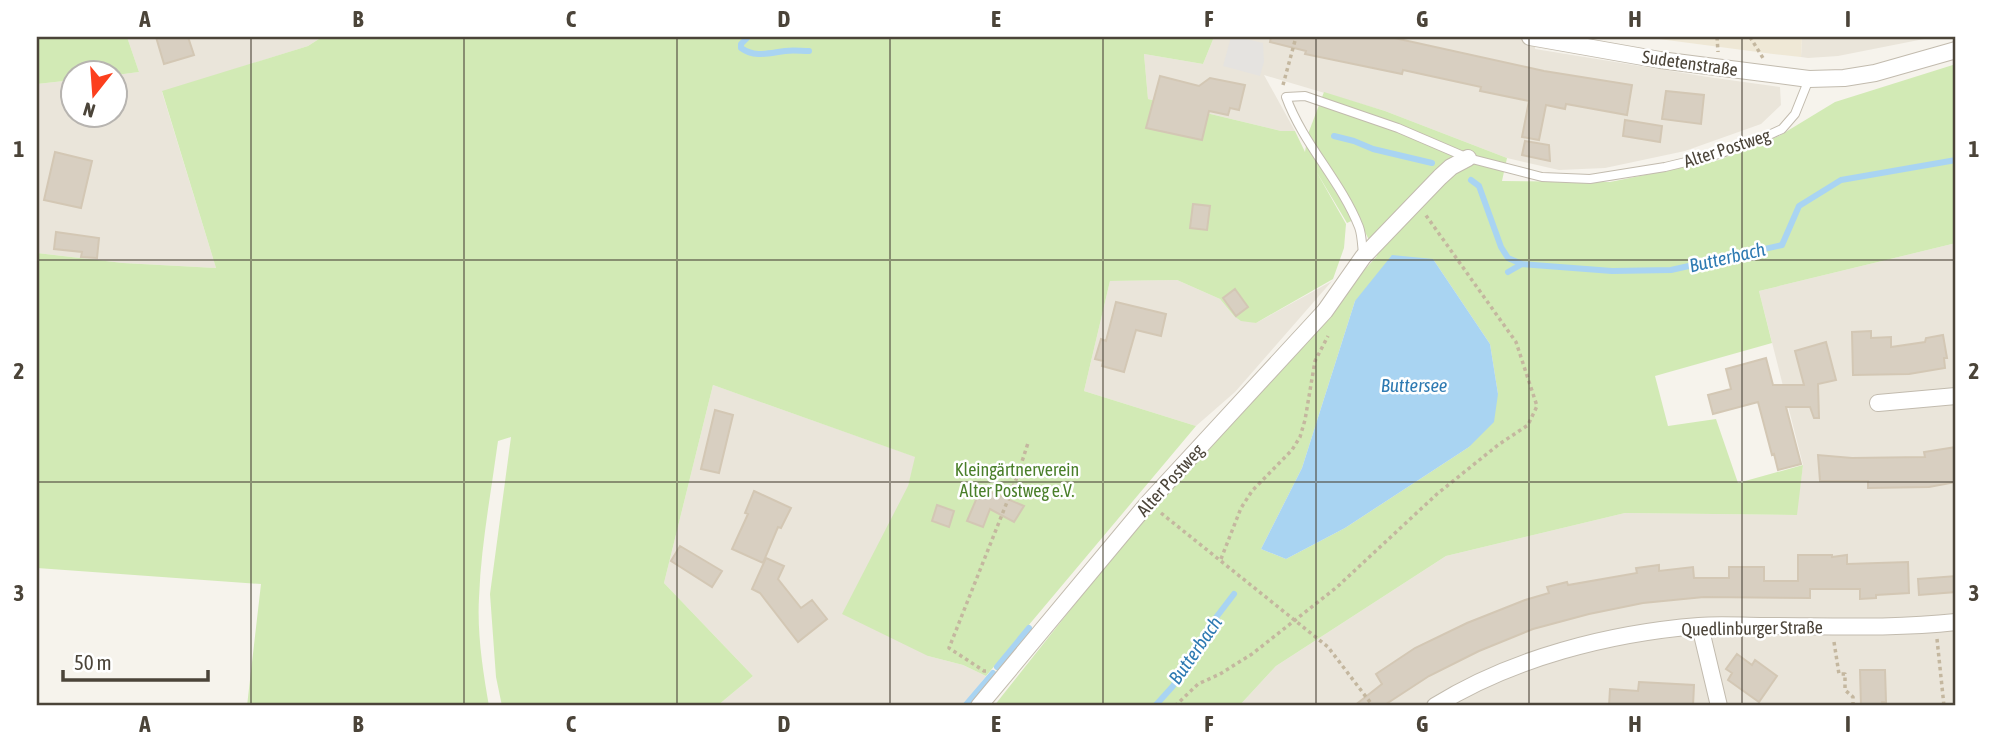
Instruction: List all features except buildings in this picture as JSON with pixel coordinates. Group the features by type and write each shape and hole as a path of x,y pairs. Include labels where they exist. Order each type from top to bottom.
{"street":[{"name":"Sudetenstraße","path":"1530,37 1671,61 1810,79"},
{"path":"1810,79 1844,78 1875,73 1956,50"},
{"name":"Alter Postweg","path":"979,706 1148,503 1325,311 1363,257 1451,167 1468,158"},
{"path":"1878,403 1956,396"},
{"name":"Quedlinburger Straße","path":"1435,706 1507,670 1569,648 1633,634 1700,626 1956,622"},
{"path":"1700,626 1719,706"}],"lane":[{"name":"Alter Postweg","path":"1286,97 1305,96 1398,128 1468,158 1542,177 1590,179 1665,167 1719,154 1758,140 1782,129 1796,114 1810,79"},
{"path":"1286,97 1293,116 1360,229 1363,257"}],"path":[{"path":"1286,97 1283,84 1296,37"},
{"path":"1175,706 1198,684 1252,654 1337,587 1437,494 1497,445 1528,425 1537,406 1516,342 1415,201"},
{"path":"1221,559 1241,508 1252,491 1292,450 1300,437 1315,361 1328,336 1330,326 1325,311"},
{"path":"1004,676 995,671 984,671 948,648 1017,477 1028,443"},
{"path":"1148,503 1328,647 1373,706"},
{"path":"1936,624 1944,706"},
{"path":"1831,626 1839,674 1845,674 1845,690 1853,697 1853,706"}],"shaded area":[{"path":"127,37 322,37 308,46 162,92 216,268 123,263 37,253 37,84 60,81 60,130 130,130 130,73 139,72"},
{"path":"1214,37 1536,37 1535,49 1780,87 1781,105 1761,124 1685,151 1605,168 1559,170 1507,158 1385,111 1264,75 1295,131 1281,131 1148,99 1144,54 1203,64"},
{"path":"1231,37 1263,43 1264,62 1260,76 1223,66"},
{"path":"1644,37 1802,37 1801,57 1773,54"},
{"path":"1802,37 1934,37 1838,56 1808,58 1801,57"},
{"path":"1956,243 1956,706 1239,706 1276,666 1446,556 1625,513 1796,515 1803,465 1759,291"},
{"path":"1177,280 1220,299 1234,316 1256,323 1332,281 1235,392 1196,426 1084,391 1110,281"},
{"path":"713,385 916,457 908,486 928,656 963,665 986,676 963,706 717,706 753,676 664,583"}],"green space":[{"path":"37,37 127,37 139,72 130,73 130,60 60,60 60,81 37,84"},
{"name":"Kleingärtnerverein Alter Postweg e.V.","path":"322,37 1214,37 1203,64 1144,54 1148,99 1281,131 1295,131 1305,152 1308,134 1324,92 1385,111 1507,158 1502,181 1610,182 1719,160 1779,136 1835,102 1956,64 1956,243 1759,291 1772,343 1655,376 1668,426 1716,419 1738,483 1803,465 1797,515 1625,513 1446,556 1276,666 1239,706 994,706 1160,497 1377,256 1358,218 1347,223 1316,171 1346,224 1344,248 1333,279 1256,323 1241,321 1220,299 1177,280 1110,281 1084,391 1196,426 986,676 963,665 928,656 842,614 908,486 915,457 713,385 664,583 753,676 717,706 502,706 496,677 490,594 511,437 498,441 480,578 480,639 489,706 247,706 261,584 37,568 37,253 123,263 216,268 162,91 308,46","holes":["1433,259 1490,344 1498,394 1469,447 1345,528 1286,559 1261,549 1302,468 1355,301"]}],"water":[{"name":"Buttersee","path":"1392,255 1433,259 1490,344 1498,394 1494,422 1469,447 1345,528 1286,559 1261,549 1302,468 1355,301"}],"waterway":[{"path":"748,37 741,44 741,48 752,53 809,51"},
{"path":"1334,136 1373,149 1432,163"},
{"name":"Butterbach","path":"1508,272 1522,264 1612,271 1671,270 1782,245 1799,206 1841,180 1956,160"},
{"path":"1471,180 1479,186 1501,247 1508,258 1522,264"},
{"name":"Butterbach","path":"1155,706 1173,686 1208,628 1234,594"},
{"path":"997,667 1029,628"},
{"path":"965,706 993,673"}]}
